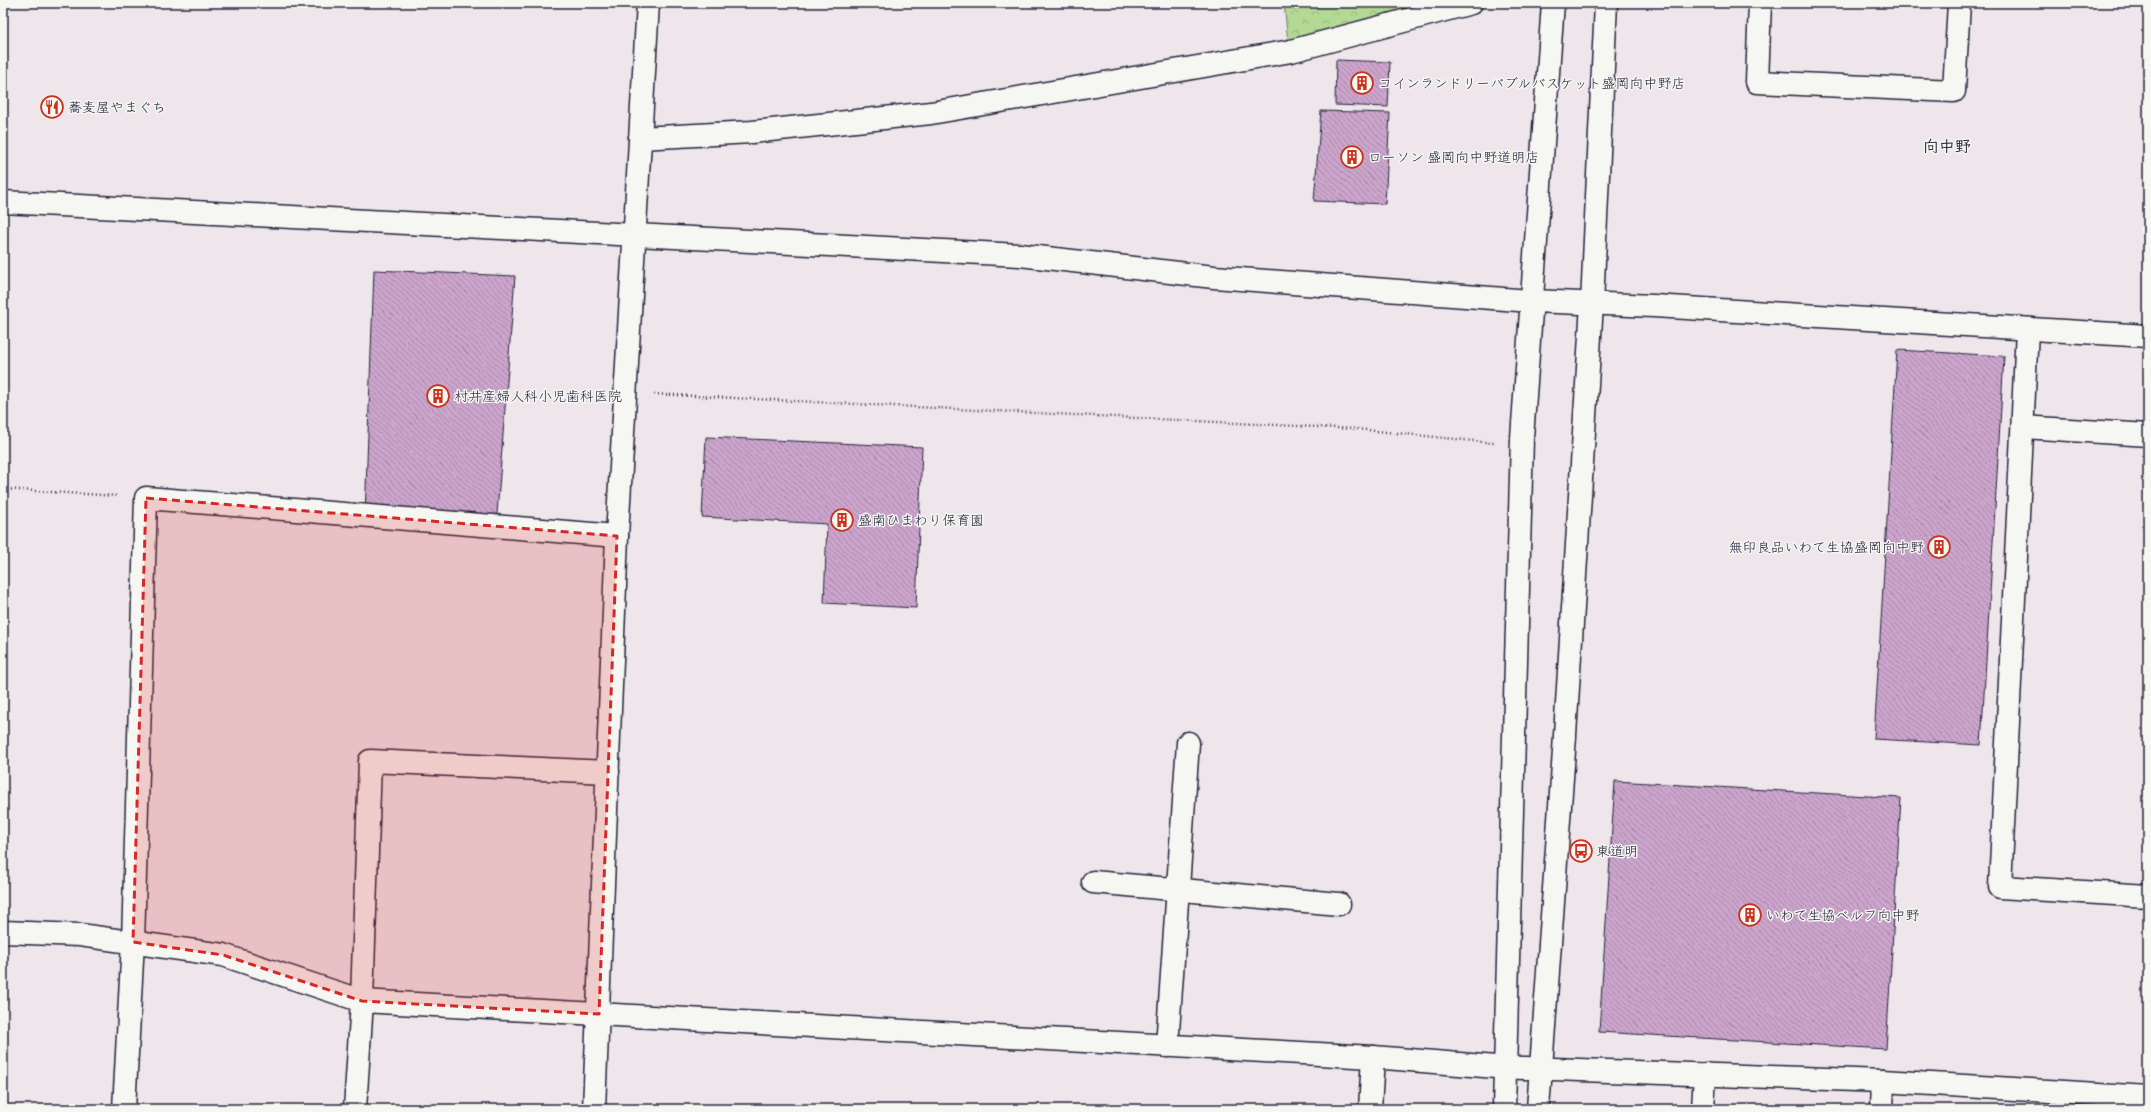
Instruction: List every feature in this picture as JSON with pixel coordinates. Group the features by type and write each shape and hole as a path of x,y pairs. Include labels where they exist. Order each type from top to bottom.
{"street":[{"path":"594,1109 617,536 648,3"},
{"path":"640,138 752,132 931,113 1290,51 1471,3"},
{"path":"1504,1109 1507,1066 1522,438 1553,3"},
{"path":"1538,1109 1564,751 1592,304 1606,3"},
{"path":"1760,3 1757,82 1954,91 1959,3"},
{"path":"3,202 1020,255 1214,277 1532,301 1654,306 2027,330 2148,336"},
{"path":"2027,330 2000,887 2148,895"},
{"path":"2023,427 2148,435"},
{"path":"124,1109 133,942 146,498 617,536"},
{"path":"1167,1046 1188,743"},
{"path":"355,1109 362,1001 370,761 608,772"},
{"path":"1093,882 1339,904"},
{"path":"3,932 80,935 223,955 362,1001 1373,1057 1540,1068 1883,1081 2057,1100 2148,1097"},
{"path":"1370,1109 1373,1057"},
{"path":"1703,1109 1705,1074"},
{"path":"1882,1109 1883,1081"}],"path":[{"path":"626,392 1357,429 1495,443"},
{"path":"3,489 146,498"}],"highlighted area":[{"path":"146,498 617,536 599,1014 362,1001 223,955 133,942"}],"green space":[{"path":"1284,3 1443,3 1288,42"}],"building":[{"name":"コインランドリーバブルバスケット盛岡向中野店","path":"1336,60 1390,62 1388,107 1335,105"},
{"name":"ローソン 盛岡向中野道明店","path":"1321,111 1390,113 1385,204 1314,201"},
{"name":"村井産婦人科小児歯科医院","path":"374,270 515,276 496,527 365,516"},
{"name":"無印良品いわて生協盛岡向中野","path":"1897,350 2004,356 1981,745 1874,739"},
{"name":"盛南ひまわり保育園","path":"706,437 922,447 916,608 824,603 827,524 702,517"},
{"name":"いわて生協ベルフ向中野","path":"1615,781 1901,798 1886,1049 1599,1032"}],"place":[{"name":"コインランドリーバブルバスケット盛岡向中野店","path":"1362,83"},
{"name":"蕎麦屋やまぐち","path":"52,107"},
{"name":"ローソン 盛岡向中野道明店","path":"1352,157"},
{"name":"村井産婦人科小児歯科医院","path":"438,396"},
{"name":"盛南ひまわり保育園","path":"842,520"},
{"name":"無印良品いわて生協盛岡向中野","path":"1939,547"},
{"name":"東道明","path":"1581,851"},
{"name":"いわて生協ベルフ向中野","path":"1750,915"}],"district":[{"name":"向中野","path":"1947,146"}]}
